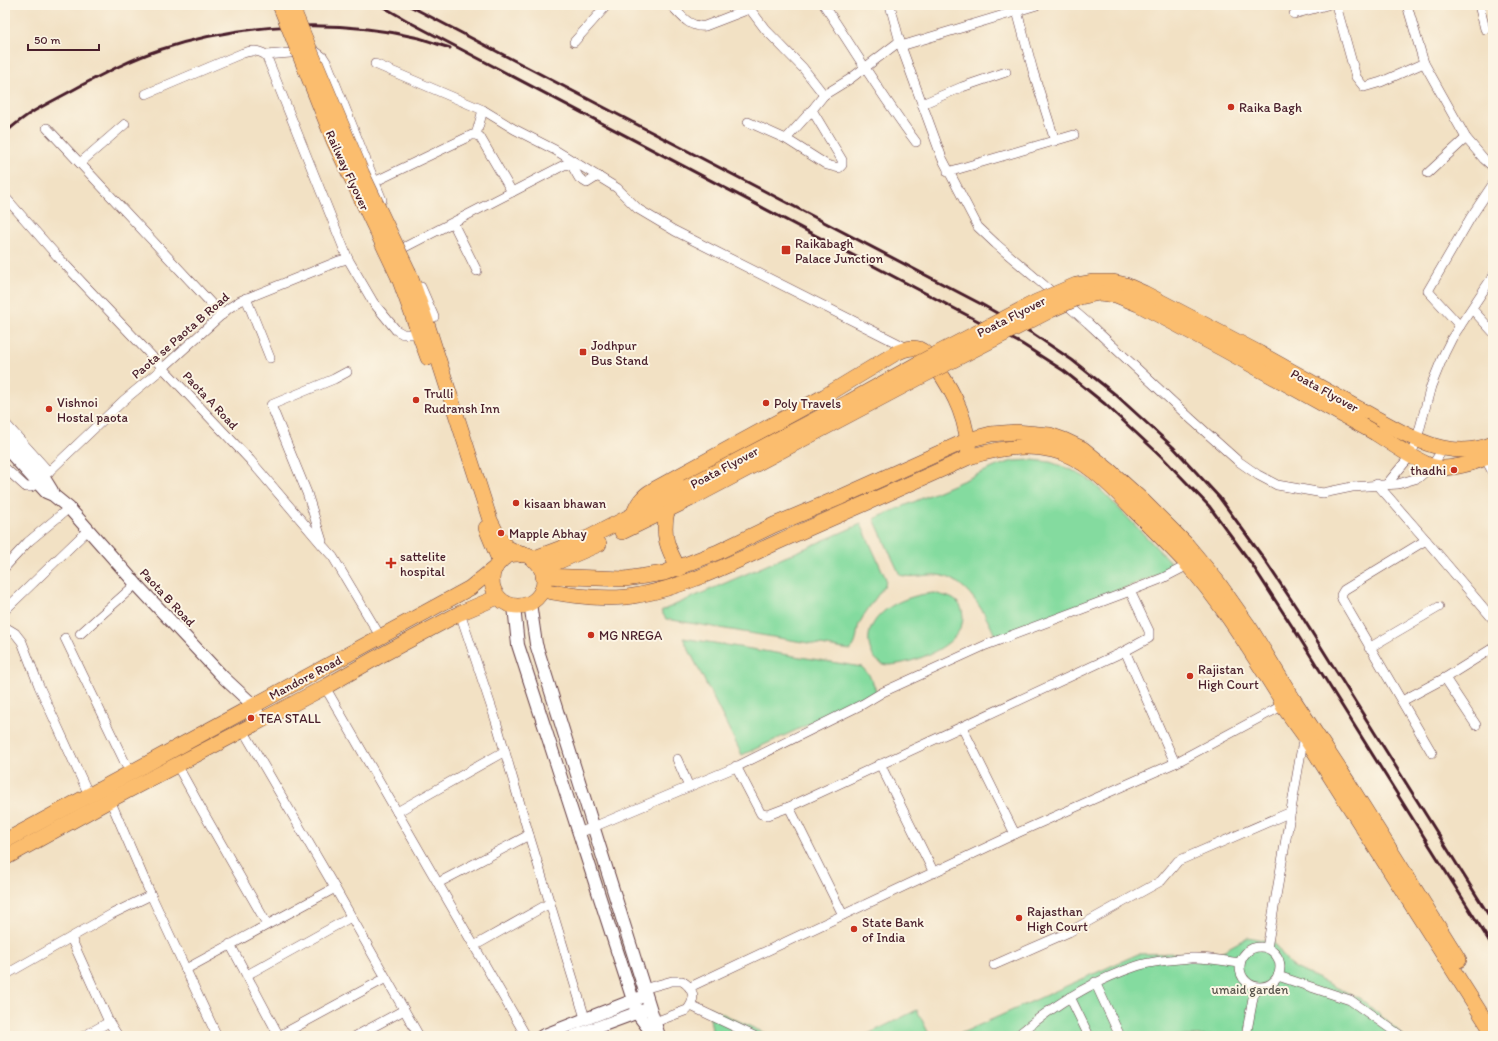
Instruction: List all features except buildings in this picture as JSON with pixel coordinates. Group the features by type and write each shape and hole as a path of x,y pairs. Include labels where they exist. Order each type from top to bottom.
{"main road":[{"name":"Railway Flyover","path":"280,5 334,141 404,276"},
{"name":"Railway Flyover","path":"291,5 404,276 427,326"},
{"name":"Poata Flyover","path":"536,570 667,511 690,493 1036,302 1076,285 1092,282 1113,282 1126,285 1144,293 1259,353 1394,428 1417,439 1443,449 1488,451"},
{"name":"Poata Flyover","path":"536,570 588,538 633,516 690,493 1052,310 1080,297 1099,294 1116,296 1138,304 1375,433 1432,466"},
{"path":"427,326 488,536 498,564"},
{"path":"427,326 490,520 498,536 506,547 536,570 562,594 613,597 637,596 670,588 723,567 969,457 986,452 1032,446 1053,450 1067,455 1089,468 1120,495 1188,565 1207,589 1244,641 1279,696 1288,703 1347,781 1493,1014"},
{"path":"633,516 640,501 646,494 825,396 896,353 908,348 916,348 925,352 945,380 959,405 968,440 969,457"},
{"path":"536,570 539,595 530,603 523,606 514,606 498,597 492,582 493,574 498,564 510,556 536,570 625,579 650,576 679,569 774,525 841,497 968,440 991,434 1016,432 1050,435 1084,449 1142,500 1187,545 1218,581 1250,628 1304,735 1493,1033"},
{"path":"1432,466 1461,466 1488,451"},
{"path":"841,497 848,512"},
{"path":"667,511 664,530 666,544 679,569"},
{"name":"Mandore Road","path":"5,841 470,588 498,564"},
{"name":"Mandore Road","path":"5,858 110,800 325,688 376,658 460,613 498,597"}],"street":[{"path":"574,42 607,5"},
{"path":"671,5 689,23 697,27 705,26 748,7 765,29 803,68 824,95"},
{"path":"824,5 890,107 916,142"},
{"path":"890,5 901,43 942,158 978,227 1088,323 1191,420 1238,461 1258,475 1277,485 1323,494 1352,487 1377,484 1398,484 1418,478 1432,466 1443,449"},
{"path":"786,140 824,95 850,79 901,43 1014,9 1037,5"},
{"path":"1294,14 1327,5"},
{"path":"1336,5 1356,77 1364,87 1381,82 1424,63"},
{"path":"1407,5 1424,63 1466,138 1493,167"},
{"path":"1479,5 1485,29"},
{"path":"1014,9 1055,141"},
{"path":"146,94 250,51 259,51 266,55 315,51 323,57 328,65 374,182 405,247 427,326 403,334 396,330 373,302 348,259 266,55"},
{"path":"375,64 483,110 514,129 555,150 617,188 638,210 674,231 908,348"},
{"path":"922,104 962,87 1006,72"},
{"path":"476,135 477,126 483,110"},
{"path":"748,122 786,140 827,165 839,168 842,165 842,160 812,110"},
{"path":"80,164 125,124"},
{"path":"47,128 222,315"},
{"path":"374,182 472,135 476,135"},
{"path":"476,135 482,141 512,192"},
{"path":"948,172 1074,136"},
{"path":"1428,173 1466,138"},
{"path":"405,247 564,164 571,164 579,178 587,183 598,176"},
{"path":"1460,326 1428,291 1471,217 1493,184"},
{"name":"Paota A Road","path":"5,197 58,257 250,460 333,557 380,636"},
{"path":"453,223 477,271"},
{"name":"Paota se Paota B Road","path":"43,478 124,400 163,368 229,308 246,298 348,259"},
{"path":"1387,484 1411,455 1417,439 1431,386 1452,338 1493,276"},
{"path":"246,298 270,358"},
{"path":"1472,309 1493,332"},
{"path":"323,546 307,493 272,405 347,372"},
{"path":"5,422 43,478 31,487 26,487 5,468"},
{"name":"Paota B Road","path":"5,433 51,487 53,495 69,508 136,584 223,677 253,705 262,720"},
{"name":"Paota B Road","path":"5,447 43,478"},
{"path":"1488,451 1493,473"},
{"path":"1377,484 1493,619"},
{"path":"5,567 28,542 69,508"},
{"path":"5,610 88,530"},
{"path":"1426,540 1344,590 1341,595 1370,648 1432,753"},
{"path":"579,833 736,766 863,704 883,692 986,645 1163,578 1188,565"},
{"path":"80,634 136,584"},
{"path":"736,766 761,814 768,815 789,807 1125,651 1149,638 1150,634 1130,591"},
{"path":"530,603 536,644 592,828 659,1036"},
{"path":"514,606 518,645 637,1013 654,1036"},
{"path":"1370,648 1439,607"},
{"path":"460,613 505,751 585,1018"},
{"path":"5,627 15,633 22,642 39,686 90,795"},
{"path":"65,638 130,773"},
{"path":"1402,701 1445,678 1493,648"},
{"path":"1125,651 1175,763"},
{"path":"1445,678 1476,725"},
{"path":"325,688 526,1036"},
{"path":"690,987 1015,834 1175,763 1288,703"},
{"path":"962,727 1015,834"},
{"path":"243,730 419,1036"},
{"path":"1267,948 1304,735"},
{"path":"397,812 505,751"},
{"path":"677,759 689,787"},
{"path":"880,764 934,873"},
{"path":"177,765 268,924"},
{"path":"110,800 151,895 217,1036"},
{"path":"789,807 843,915"},
{"path":"994,965 1069,932 1161,881 1178,861 1291,812"},
{"path":"438,883 529,834"},
{"path":"186,969 335,888"},
{"path":"5,975 112,914 151,895"},
{"path":"474,946 550,903"},
{"path":"247,976 351,917"},
{"path":"71,938 109,1022 118,1036"},
{"path":"230,944 279,1036 386,978"},
{"path":"1258,946 1267,948 1275,954 1280,962 1280,969 1274,982 1268,986 1255,987 1243,979 1240,972 1240,963 1243,956 1251,949 1258,946"},
{"path":"1017,1036 1070,997 1095,982 1139,966 1193,958 1240,963"},
{"path":"1278,976 1350,1000 1401,1036"},
{"path":"542,1036 633,1000 645,992 672,981 682,980 690,987 693,997 691,1006 682,1012 655,1022"},
{"path":"1095,982 1120,1036"},
{"path":"1246,1036 1255,987"},
{"path":"1070,997 1089,1036"},
{"path":"691,1006 754,1036"},
{"path":"574,1036 651,1008"},
{"path":"356,1036 404,1010"},
{"path":"84,1036 109,1022"}],"green space":[{"path":"1032,460 1050,462 1072,470 1090,480 1176,568 996,638 981,608 966,589 957,582 947,577 937,575 910,577 900,575 874,519 997,466 1013,461"},
{"path":"861,524 886,579 885,585 859,624 856,642 850,650 666,619 661,611"},
{"path":"935,593 952,598 961,608 963,619 960,629 954,638 934,652 911,661 890,665 883,664 878,661 874,657 869,645 870,632 877,619 883,612 899,602 908,598"},
{"path":"683,638 862,667 870,676 877,693 742,755"},
{"name":"umaid garden","path":"1248,937 1273,942 1291,966 1361,999 1404,1036 955,1036 1138,954 1221,952"},
{"path":"708,1007 771,1036 713,1036"},
{"path":"917,1010 930,1036 864,1036"}],"railway":[{"path":"380,5 413,24 1022,344 1064,371 1105,404 1162,457 1209,506 1251,563 1493,947"},
{"path":"408,5 981,304 1032,333 1072,360 1116,395 1173,447 1219,497 1262,556 1296,607 1493,922"},
{"path":"5,133 34,111 91,80 129,62 159,50 222,34 288,26 354,28 419,38 450,48"}],"place":[{"name":"Raika Bagh","path":"1231,107"},
{"name":"Raikabagh Palace Junction","path":"786,250"},
{"name":"Jodhpur Bus Stand","path":"583,352"},
{"name":"Trulli Rudransh Inn","path":"416,400"},
{"name":"Poly Travels","path":"766,403"},
{"name":"Vishnoi Hostal paota","path":"49,409"},
{"name":"thadhi","path":"1454,470"},
{"name":"kisaan bhawan","path":"516,503"},
{"name":"Mapple Abhay","path":"501,533"},
{"name":"sattelite hospital","path":"391,563"},
{"name":"MG NREGA","path":"591,635"},
{"name":"Rajistan High Court","path":"1190,676"},
{"name":"TEA STALL","path":"251,718"},
{"name":"Rajasthan High Court","path":"1019,918"},
{"name":"State Bank of India","path":"854,929"}]}
